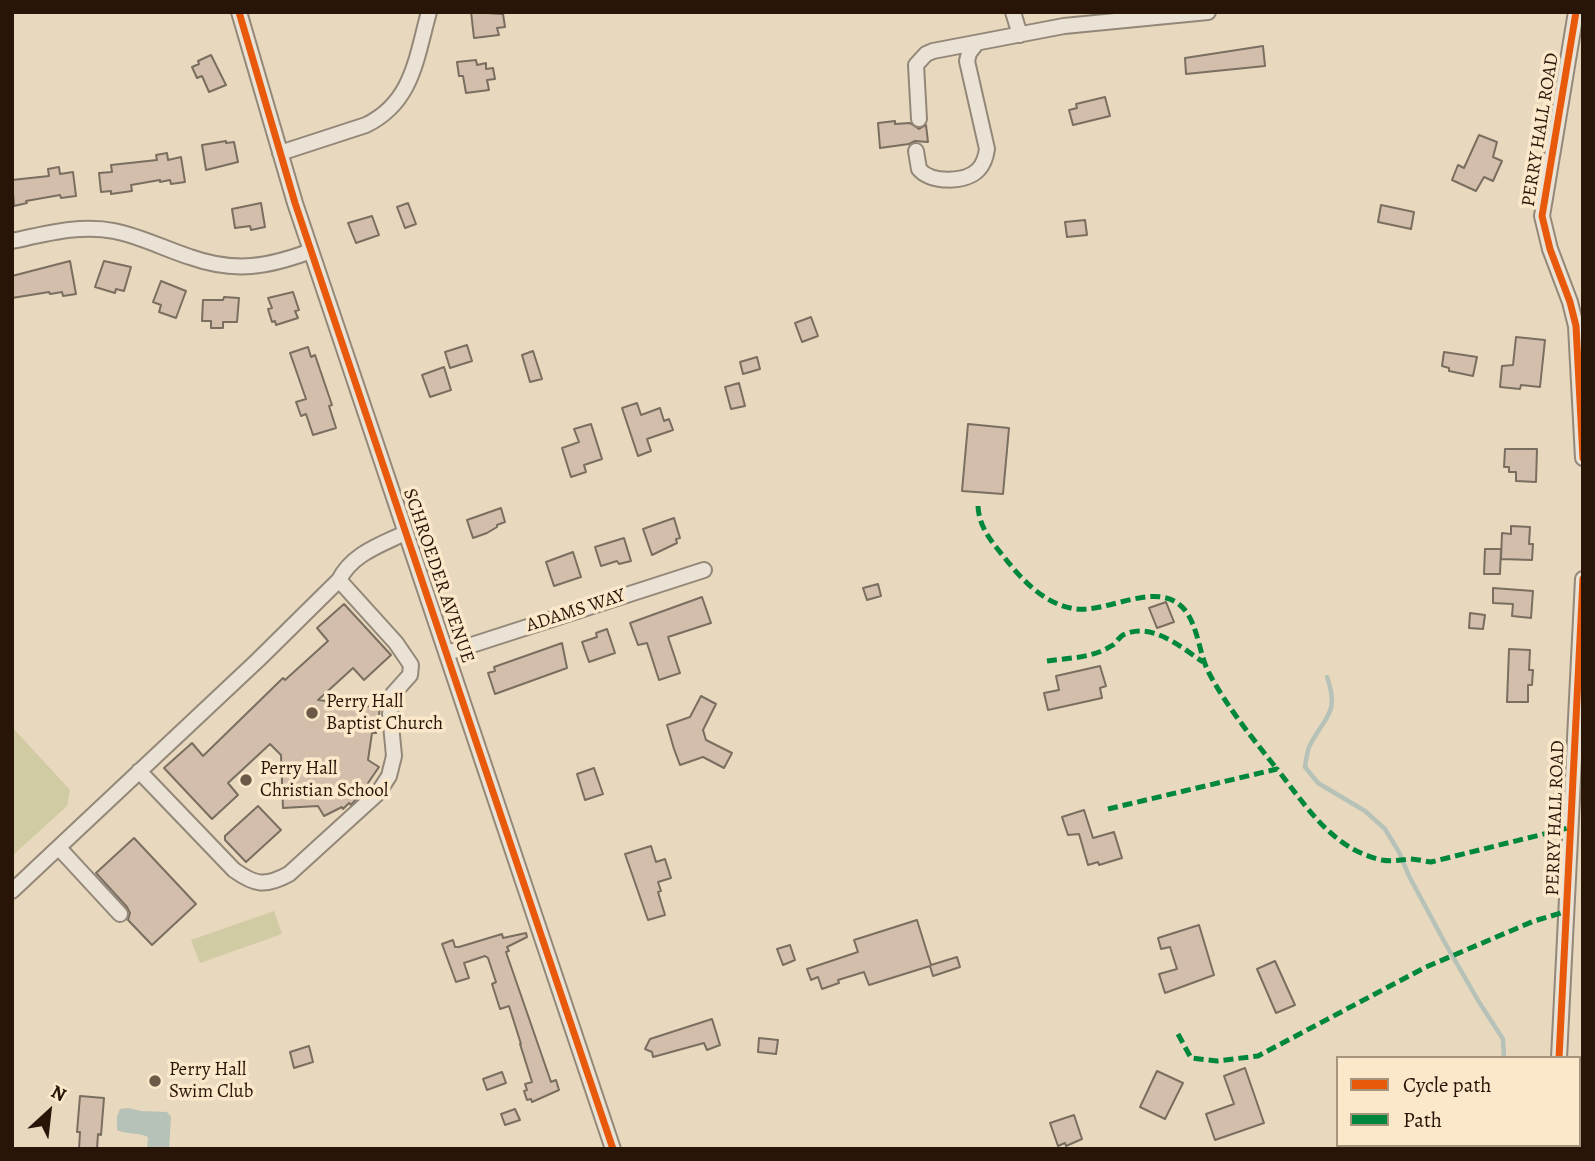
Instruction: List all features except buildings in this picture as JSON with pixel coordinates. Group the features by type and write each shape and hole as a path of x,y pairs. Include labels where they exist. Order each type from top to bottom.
{"street":[{"name":"SCHROEDER AVENUE","path":"239,12 311,251 614,1149"},
{"path":"280,153 366,125 397,103 411,76 429,12"},
{"path":"1013,12 1020,35"},
{"path":"919,119 916,65 926,54 933,51 1064,26 1209,12"},
{"name":"PERRY HALL ROAD","path":"1576,12 1542,216 1550,249 1579,324 1583,458"},
{"path":"916,151 919,169 931,179 971,174 983,163 987,149 967,61 976,44"},
{"path":"12,241 75,230 114,230 216,265 239,267 281,262 311,251"},
{"path":"12,891 279,640 360,555 405,533"},
{"name":"ADAMS WAY","path":"447,653 704,570"},
{"name":"PERRY HALL ROAD","path":"1559,1056 1577,791 1583,579"},
{"path":"139,771 234,870 250,881 264,884 289,874 378,793 389,776 394,756 390,714 393,694 410,675 411,665 396,643 339,580"},
{"path":"59,848 120,914"}],"shaded area":[{"path":"12,727 70,790 67,806 12,856"},
{"path":"274,911 282,934 200,963 191,940"},
{"path":"120,1109 167,1112 171,1117 169,1149 147,1149 148,1137 117,1130"}],"waterway":[{"path":"1327,677 1331,689 1331,707 1310,745 1305,767 1318,783 1365,811 1385,829 1445,943 1503,1039 1504,1056"}],"marked path":[{"path":"978,506 983,527 990,539 1011,566 1044,597 1076,609 1161,597 1184,609 1216,686 1277,769"},
{"path":"1047,661 1096,653 1113,645 1123,635 1145,631 1166,638 1203,662"},
{"path":"1108,809 1277,769 1322,825 1349,846 1382,860 1412,859 1431,862 1572,827"},
{"path":"1178,1034 1191,1058 1217,1061 1258,1056 1426,967 1534,921 1568,911"}],"cycle path":[{"path":"239,12 295,203 613,1149"},
{"path":"1576,12 1542,216 1550,249 1576,326 1583,458"},
{"path":"1559,1056 1583,579"}],"place":[{"name":"Perry Hall Baptist Church","path":"312,713"},
{"name":"Perry Hall Christian School","path":"246,780"},
{"name":"Perry Hall Swim Club","path":"155,1081"}]}
